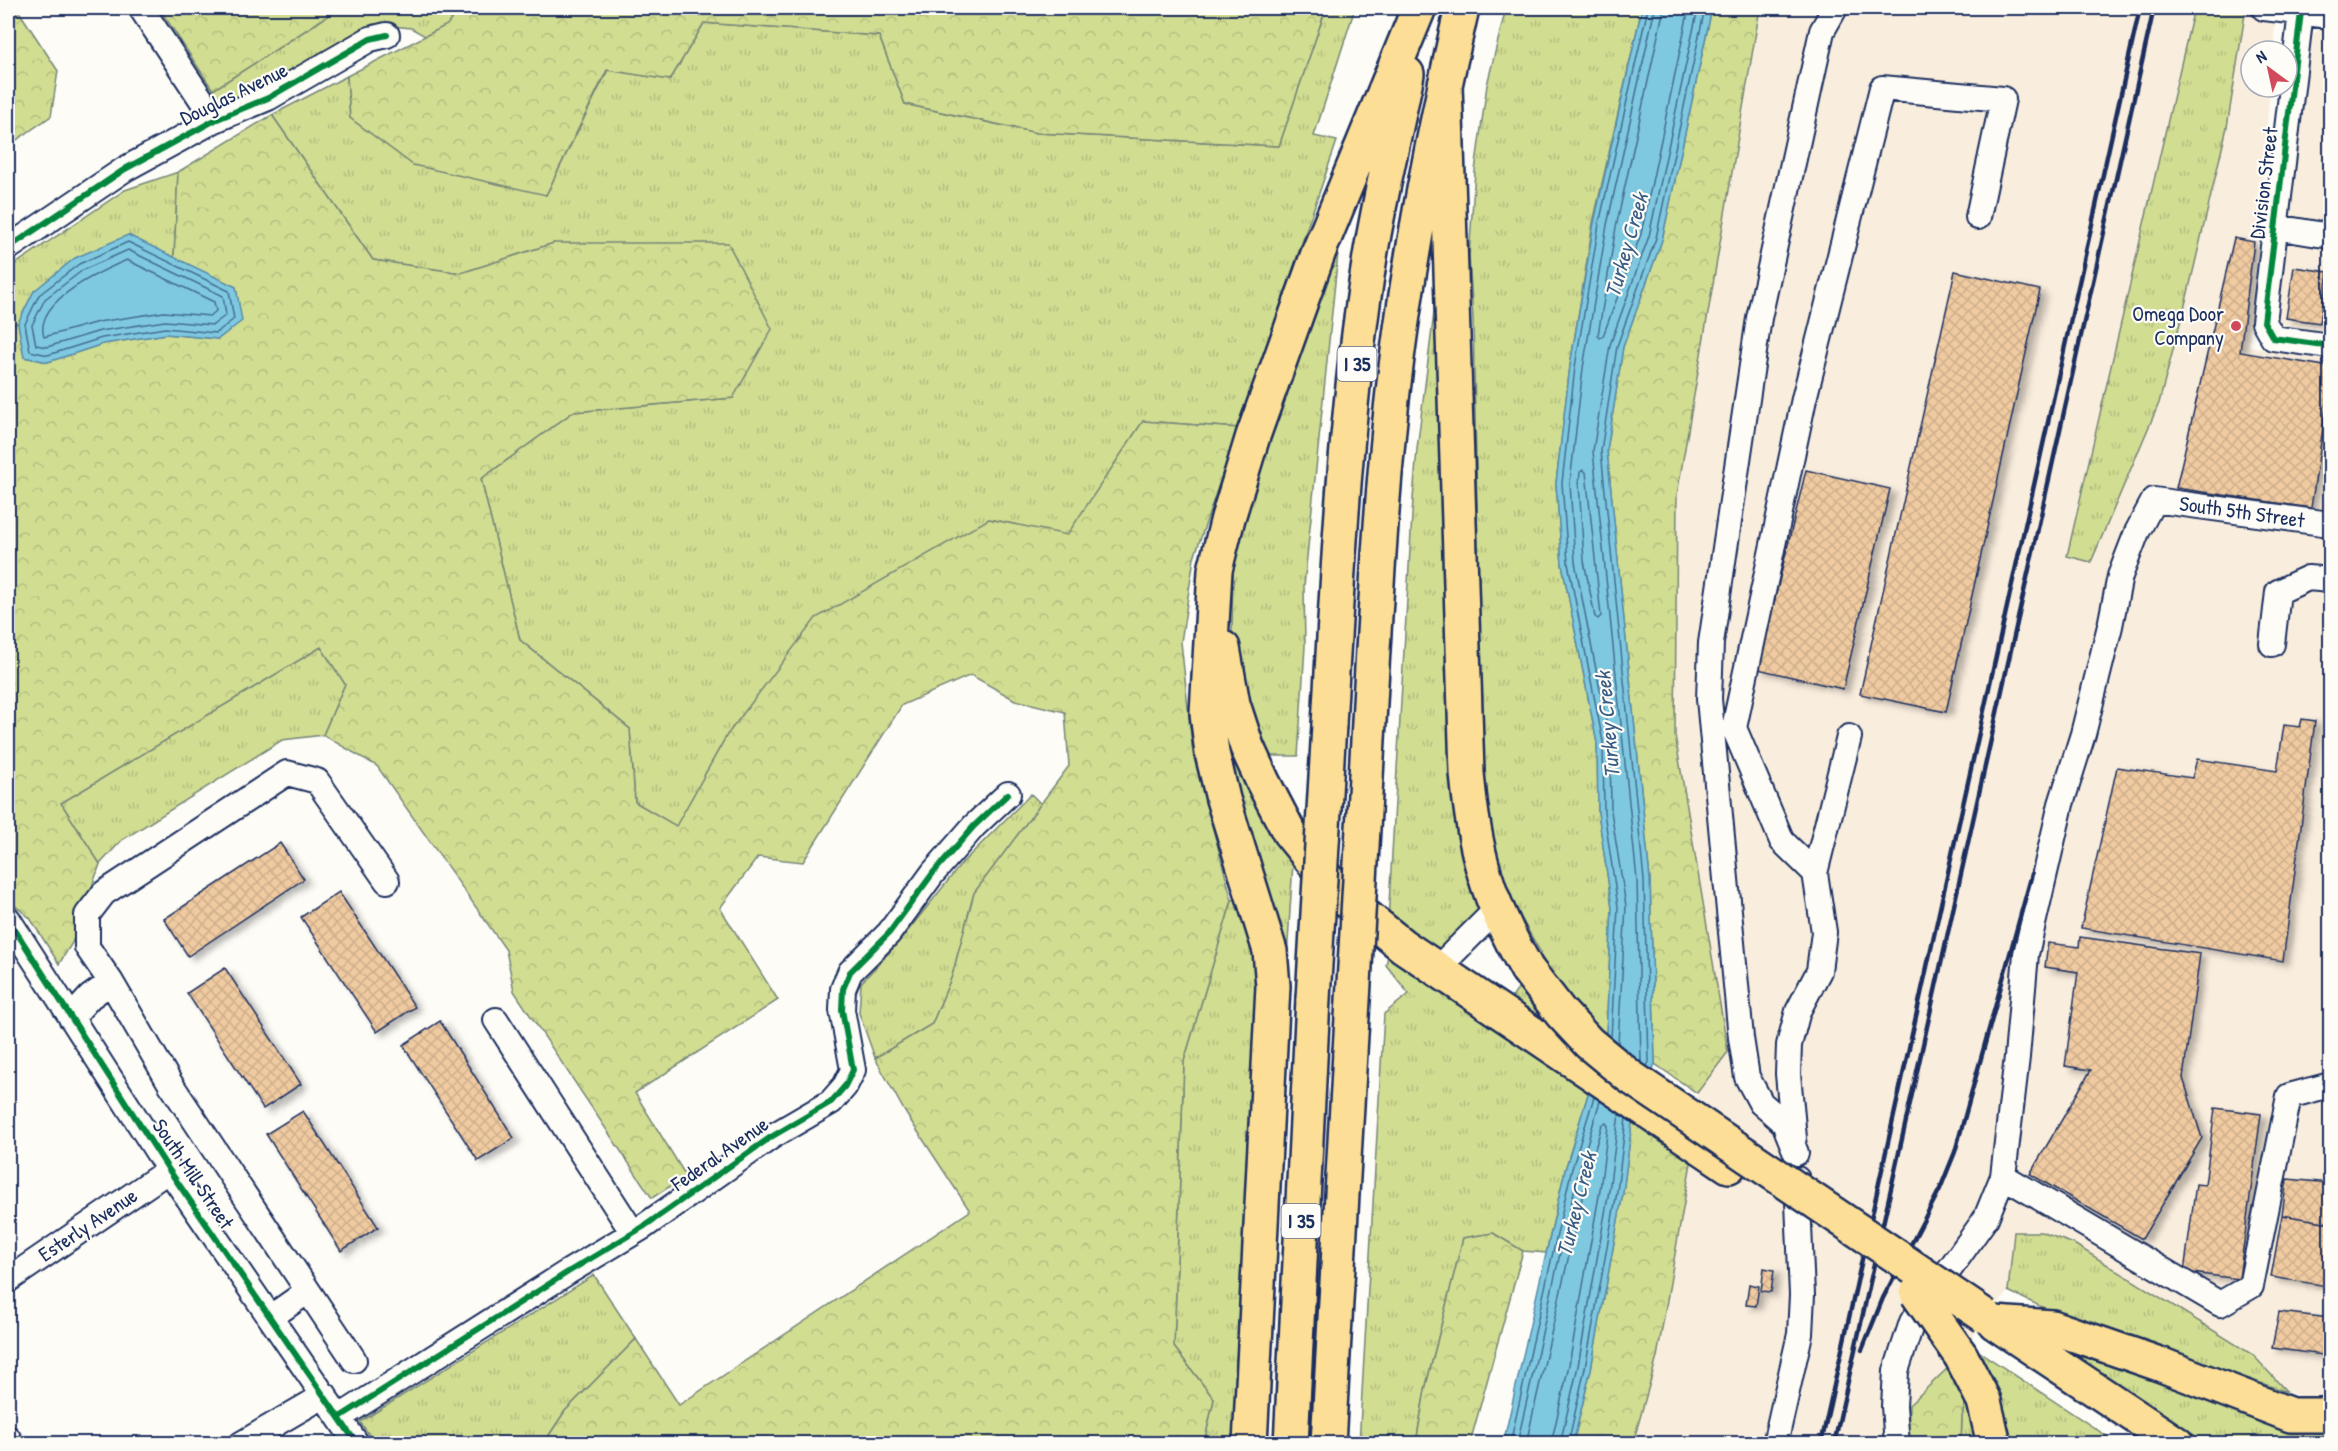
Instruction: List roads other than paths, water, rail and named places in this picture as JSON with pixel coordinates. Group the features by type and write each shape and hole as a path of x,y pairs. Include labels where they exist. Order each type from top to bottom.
{"highway":[{"path":"1250,1443 1273,986 1270,951 1223,799 1212,753 1207,713 1215,570 1253,436 1319,251 1420,8"},
{"name":"I 35","path":"1291,1443 1313,999 1342,513 1370,256 1420,8"},
{"name":"I 35","path":"1328,1443 1387,449 1408,281 1424,182 1462,8"},
{"path":"1445,84 1467,772 1478,856 1496,910 1527,969 1561,1013 1589,1043 1629,1076 1980,1332 2140,1443"},
{"path":"1213,593 1233,705 1251,756 1289,832 1340,895 1378,928 1498,1011 1928,1287 1980,1332 2176,1443"},
{"path":"1980,1332 2052,1327 2162,1365 2291,1415 2331,1413"},
{"path":"1980,1332 1984,1401 1994,1443"}],"street":[{"path":"141,8 215,120"},
{"path":"1796,1153 1784,1123 1761,1103 1748,1077 1740,1027 1709,699 1711,643 1760,318 1821,19 1834,8"},
{"path":"2264,8 2331,16"},
{"name":"Division Street","path":"2301,12 2264,322 2273,338 2331,346"},
{"name":"Douglas Avenue","path":"8,248 125,169 215,120 268,99 370,39 387,35"},
{"path":"1815,873 1782,842 1734,728 1804,399 1882,88 2003,99 1978,217"},
{"path":"2276,227 2331,236"},
{"name":"South 5th Street","path":"2003,1176 2026,954 2061,804 2083,734 2110,626 2120,576 2137,532 2154,500 2331,524"},
{"path":"2272,644 2278,592 2308,578 2331,580"},
{"path":"1775,1443 1800,1334 1802,1295 1796,1153 1788,1074 1789,1045 1798,1011 1818,971 1824,932 1815,873 1849,737"},
{"path":"354,1360 170,1083 111,982 87,947 87,915 104,893 287,773 317,781 387,881"},
{"name":"Federal Avenue","path":"340,1417 633,1233 771,1137 831,1102 845,1086 853,1070 842,1010 843,989 850,972 889,933 933,873 974,826 1008,794"},
{"path":"1437,969 1496,910"},
{"name":"South Mill Street","path":"8,919 169,1170 357,1443"},
{"path":"71,1018 90,997 111,982"},
{"path":"496,1020 633,1233"},
{"path":"1897,1443 1894,1406 1896,1371 1912,1322 1928,1287 1986,1218 2003,1176 2220,1304 2251,1286 2289,1096 2331,1085"},
{"name":"Esterly Avenue","path":"8,1280 169,1170"},
{"path":"271,1317 308,1291"},
{"path":"241,1443 325,1395"},
{"path":"8,1437 11,1443"}],"water":[{"name":"Turkey Creek","path":"1642,8 1712,8 1662,240 1623,347 1607,451 1650,879 1655,1064 1633,1115 1623,1193 1591,1369 1573,1443 1503,1444 1565,1170 1606,1035 1612,908 1598,812 1597,743 1562,564 1556,483 1570,366 1594,223"},
{"path":"128,235 236,287 242,321 218,339 166,334 103,344 48,362 24,357 18,323 34,291 75,258"}],"railway":[{"path":"1821,1444 2140,8"},
{"path":"1834,1444 2154,8"},
{"path":"1862,1350 1883,1298 1940,1189 1955,1152 2032,874"}],"place":[{"name":"Omega Door Company","path":"2236,326"}]}
